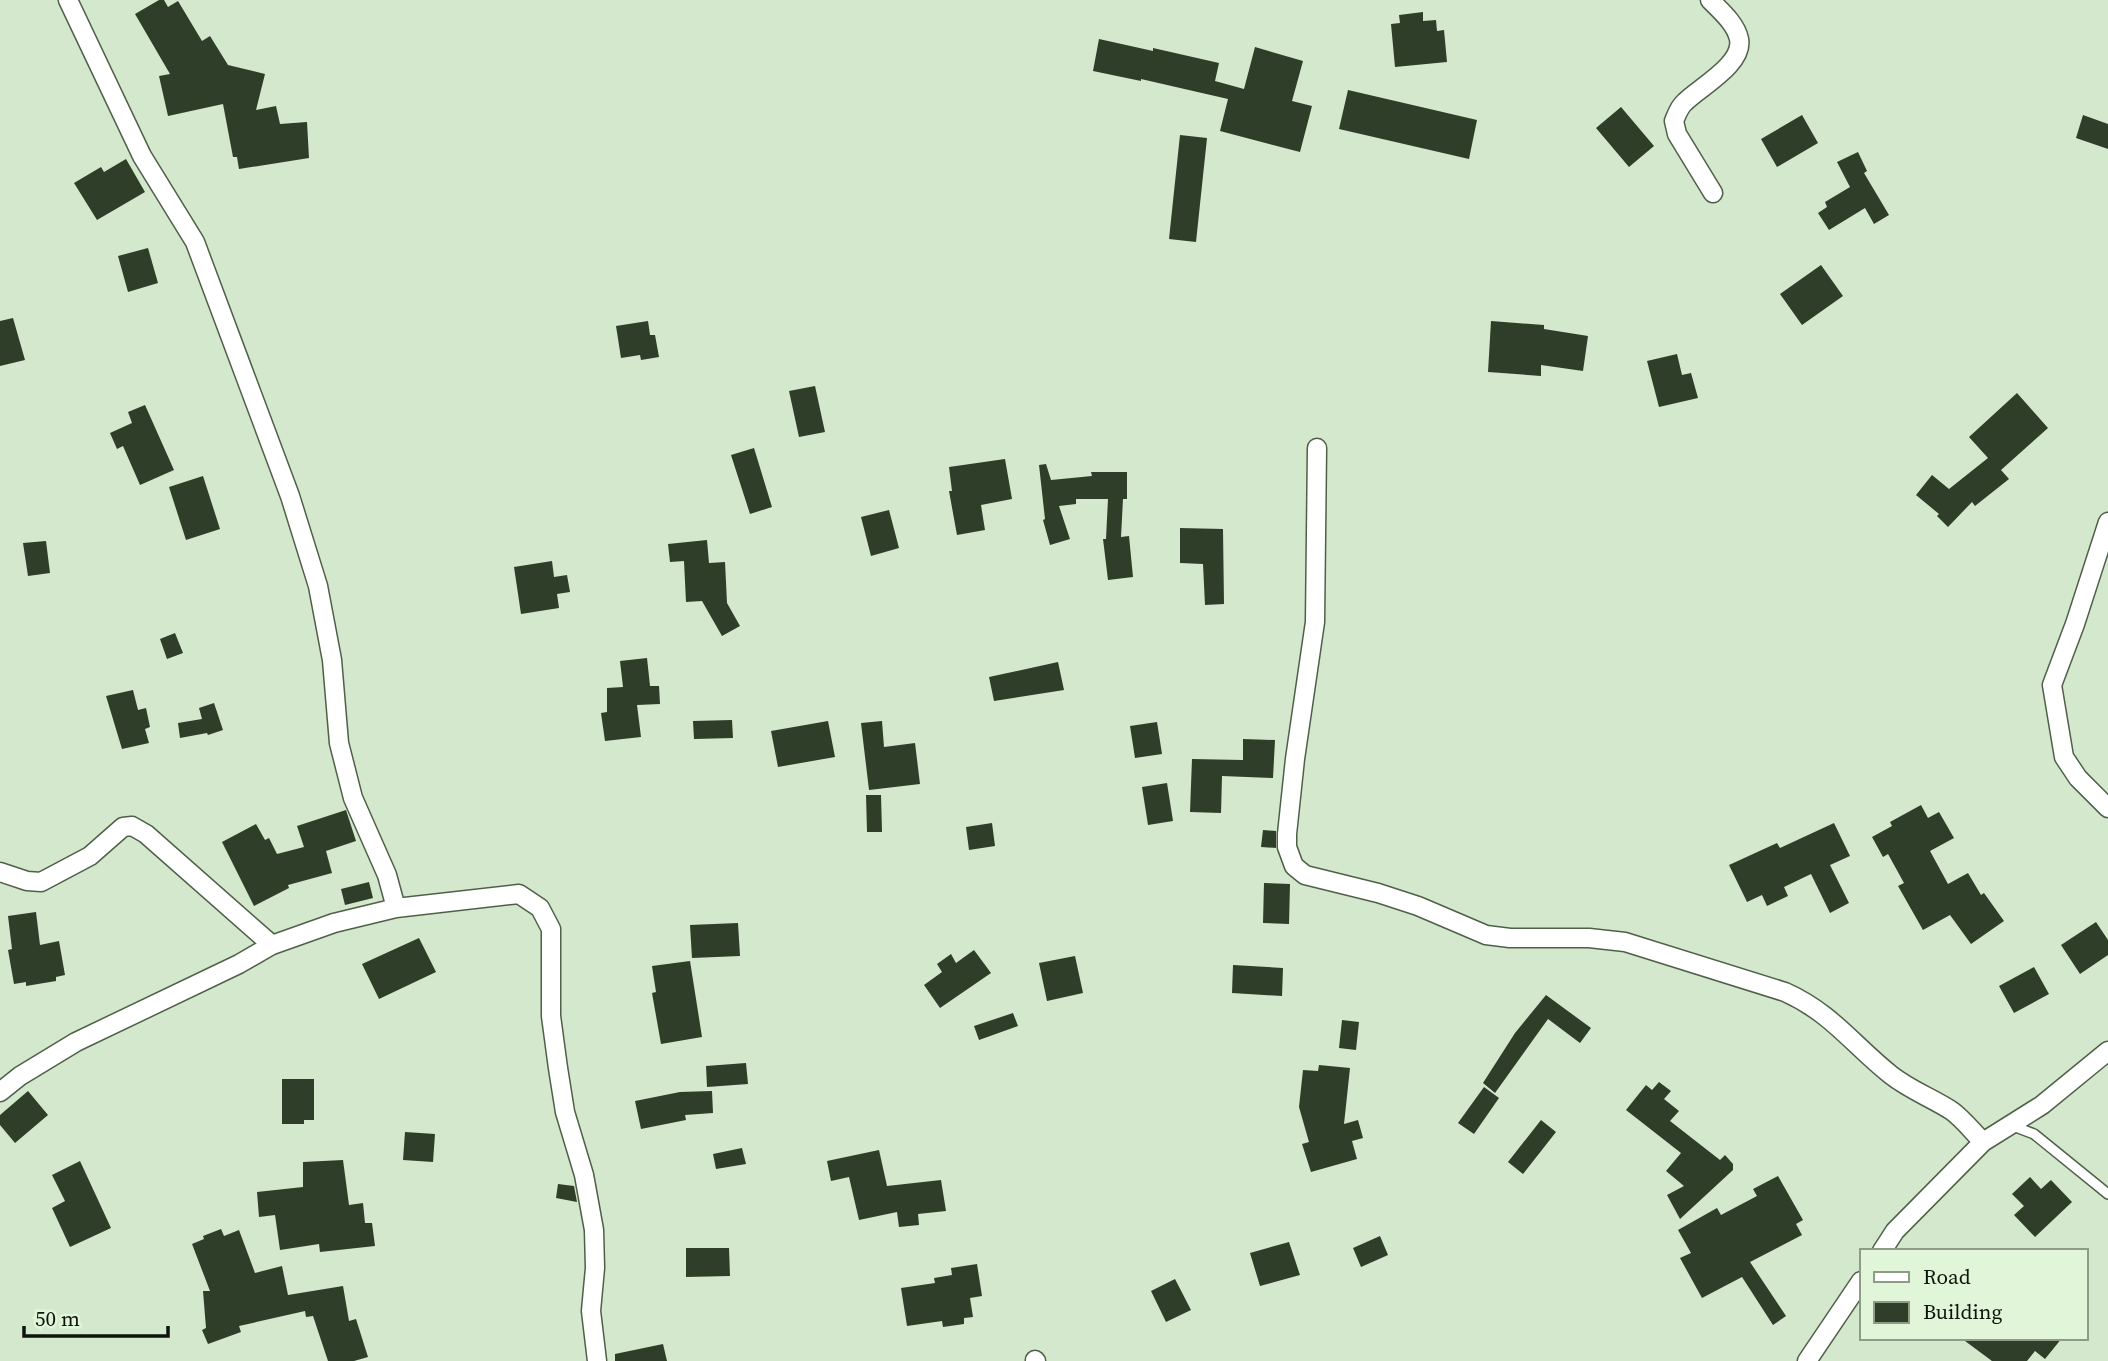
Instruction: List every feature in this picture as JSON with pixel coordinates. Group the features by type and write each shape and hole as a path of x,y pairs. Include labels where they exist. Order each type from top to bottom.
{"street":[{"path":"68,0 142,156 195,242 290,495 318,586 332,660 339,743 353,798 387,875 396,908"},
{"path":"1710,0 1733,25 1740,40 1737,55 1726,68 1685,102 1674,121 1677,134 1713,193"},
{"path":"1317,448 1315,622 1287,834 1287,847 1294,866 1305,875 1418,906 1486,935 1510,938 1589,938 1625,942 1785,992 1807,1002 1836,1023 1875,1062 1907,1087 1954,1112 1983,1142"},
{"path":"2108,522 2052,685 2064,757 2078,778 2108,808"},
{"path":"0,872 27,881 41,882 90,856 124,827 132,826 146,834 272,945"},
{"path":"0,1092 19,1076 76,1042 239,964 272,945 334,923 396,908 519,894 532,900 540,908 551,929 551,1016 558,1068 565,1112 584,1175 594,1230 595,1269 591,1311 597,1361"},
{"path":"1883,1249 1895,1231 1983,1142 2042,1105 2108,1051"},
{"path":"1807,1361 1860,1282"}],"lane":[{"path":"2008,1125 2034,1134 2108,1194"}],"building":[{"path":"159,0 164,0 168,7 178,1 202,41 210,36 228,65 265,74 256,110 276,106 280,124 307,122 309,158 239,169 237,157 233,157 223,104 168,116 159,76 170,74 135,14"},
{"path":"1423,12 1423,21 1436,20 1437,31 1444,30 1447,62 1395,67 1391,24 1400,23 1399,15"},
{"path":"1099,39 1219,63 1215,81 1244,89 1255,47 1303,61 1292,101 1312,106 1300,152 1220,131 1228,99 1093,71"},
{"path":"1348,90 1477,120 1469,159 1339,129"},
{"path":"1621,107 1654,146 1629,167 1596,128"},
{"path":"1802,115 1818,143 1777,167 1761,139"},
{"path":"2083,115 2108,124 2108,149 2076,138"},
{"path":"1180,135 1207,138 1196,242 1169,239"},
{"path":"1858,152 1867,171 1864,173 1889,215 1874,224 1865,208 1829,230 1818,213 1827,207 1825,202 1850,187 1837,162"},
{"path":"126,159 145,192 97,220 74,183 101,167 104,172"},
{"path":"148,248 158,283 128,292 118,256"},
{"path":"1821,265 1843,296 1802,325 1780,294"},
{"path":"13,318 25,360 0,366 0,321"},
{"path":"648,321 650,335 655,335 659,357 641,360 640,355 621,358 616,326"},
{"path":"1491,321 1544,325 1544,329 1588,336 1583,371 1541,365 1541,376 1488,372"},
{"path":"1677,354 1682,375 1691,373 1698,398 1659,407 1647,361"},
{"path":"815,386 825,432 799,437 789,391"},
{"path":"2017,393 2048,428 2001,470 2009,479 1975,506 1972,502 1948,527 1937,516 1939,514 1916,495 1932,475 1949,489 1988,458 1969,437"},
{"path":"145,405 174,470 140,485 123,446 117,449 110,433 132,423 128,412"},
{"path":"754,448 772,507 750,514 731,455"},
{"path":"1005,459 1012,499 981,505 985,530 957,535 949,491 952,491 949,467"},
{"path":"1046,464 1051,480 1092,476 1091,472 1127,472 1127,499 1123,499 1121,537 1129,536 1133,577 1108,580 1103,539 1106,539 1108,499 1076,499 1076,504 1059,506 1070,539 1050,545 1043,520 1039,465"},
{"path":"203,476 220,529 186,540 169,487"},
{"path":"889,510 899,548 871,556 861,517"},
{"path":"1180,528 1223,529 1224,604 1205,605 1203,564 1180,563"},
{"path":"707,540 709,563 725,562 727,603 740,626 722,636 702,601 686,602 684,561 670,562 668,544"},
{"path":"46,541 50,573 28,576 23,543"},
{"path":"552,561 554,577 567,575 570,592 557,594 559,608 521,614 514,567"},
{"path":"175,633 183,653 167,659 160,639"},
{"path":"647,658 650,686 659,686 660,704 637,705 641,737 605,741 601,713 607,712 607,688 623,687 620,661"},
{"path":"1058,662 1064,690 994,701 989,677"},
{"path":"133,690 138,710 146,708 150,727 145,729 149,743 122,749 106,696"},
{"path":"214,703 223,730 208,735 180,738 178,723 202,719 199,708"},
{"path":"732,720 733,738 694,739 693,721"},
{"path":"828,721 835,757 778,767 771,731"},
{"path":"882,721 884,747 915,743 920,784 869,790 861,723"},
{"path":"1157,722 1162,754 1135,758 1130,726"},
{"path":"1243,739 1275,740 1273,778 1222,776 1221,813 1190,812 1192,759 1243,760"},
{"path":"1167,783 1173,821 1148,825 1142,787"},
{"path":"866,795 881,795 882,832 867,832"},
{"path":"1921,805 1928,818 1939,812 1954,838 1930,851 1948,884 1968,873 1981,895 1984,893 2004,921 1971,944 1950,915 1923,930 1898,886 1904,883 1888,854 1883,857 1872,837 1892,826 1890,822"},
{"path":"346,810 356,841 326,851 332,873 288,885 289,888 254,906 222,842 256,824 265,840 269,838 277,854 304,847 297,826"},
{"path":"992,823 995,846 969,850 966,827"},
{"path":"1834,823 1850,856 1830,865 1849,903 1830,913 1811,874 1784,887 1788,896 1767,906 1762,895 1747,902 1729,865 1777,843 1780,848"},
{"path":"1263,830 1276,831 1276,848 1261,847"},
{"path":"369,882 373,898 345,905 341,889"},
{"path":"1264,883 1290,884 1289,924 1263,923"},
{"path":"36,912 40,945 59,941 65,975 56,977 56,981 26,986 26,982 14,984 8,950 12,949 8,916"},
{"path":"2096,922 2108,940 2108,955 2080,974 2061,945"},
{"path":"738,923 740,956 692,958 690,925"},
{"path":"419,938 436,972 379,999 362,964"},
{"path":"974,950 991,973 940,1008 924,985 942,972 937,964 951,954 956,963"},
{"path":"1075,956 1083,993 1047,1001 1039,963"},
{"path":"690,961 702,1037 661,1044 652,993 656,992 652,966"},
{"path":"1233,965 1283,968 1282,996 1232,993"},
{"path":"2034,967 2049,994 2014,1013 1999,986"},
{"path":"1546,995 1591,1028 1580,1043 1548,1019 1495,1093 1483,1083 1515,1033"},
{"path":"1013,1013 1018,1026 979,1040 974,1026"},
{"path":"1342,1020 1359,1022 1356,1050 1339,1048"},
{"path":"746,1063 748,1084 707,1087 706,1066"},
{"path":"1319,1065 1350,1068 1344,1124 1358,1120 1363,1138 1352,1141 1357,1159 1311,1172 1302,1144 1309,1142 1299,1107 1303,1070 1318,1071"},
{"path":"282,1079 314,1079 314,1120 304,1120 304,1124 282,1124"},
{"path":"1659,1082 1671,1091 1664,1099 1679,1111 1670,1121 1720,1160 1725,1155 1733,1164 1733,1170 1680,1219 1667,1195 1684,1186 1666,1171 1681,1153 1626,1110 1646,1085 1652,1090"},
{"path":"1484,1087 1499,1098 1474,1134 1458,1123"},
{"path":"28,1091 48,1115 15,1143 0,1125 0,1115"},
{"path":"712,1091 713,1113 685,1115 686,1120 641,1129 635,1101 680,1092"},
{"path":"1541,1120 1556,1132 1523,1174 1508,1162"},
{"path":"405,1132 435,1134 433,1162 403,1160"},
{"path":"742,1148 746,1164 716,1169 713,1154"},
{"path":"879,1150 887,1186 941,1180 946,1211 918,1214 919,1225 899,1227 897,1212 859,1220 849,1177 831,1181 827,1161"},
{"path":"343,1160 349,1205 363,1203 365,1223 372,1223 375,1246 320,1252 319,1244 280,1250 275,1215 259,1217 257,1192 303,1187 303,1162"},
{"path":"80,1161 111,1228 70,1247 52,1208 65,1201 52,1175"},
{"path":"1778,1176 1803,1220 1796,1224 1802,1235 1750,1262 1786,1316 1773,1325 1742,1277 1702,1298 1680,1258 1691,1253 1678,1230 1717,1208 1721,1215 1757,1196 1753,1189"},
{"path":"2030,1177 2041,1189 2051,1180 2072,1202 2035,1237 2014,1215 2024,1206 2012,1194"},
{"path":"558,1184 574,1186 577,1202 556,1198"},
{"path":"221,1229 224,1236 239,1230 255,1273 282,1266 288,1295 343,1286 349,1321 356,1319 368,1357 354,1361 328,1361 313,1316 306,1317 305,1311 239,1326 241,1332 208,1344 202,1330 206,1328 203,1291 210,1291 192,1244"},
{"path":"1380,1236 1388,1255 1361,1267 1353,1248"},
{"path":"1289,1242 1300,1275 1260,1286 1250,1253"},
{"path":"686,1248 729,1248 730,1276 686,1277"},
{"path":"977,1264 982,1296 970,1298 973,1317 964,1318 964,1324 943,1327 942,1321 907,1326 901,1288 935,1283 934,1278 952,1275 951,1268"},
{"path":"1175,1279 1191,1310 1166,1322 1151,1291"},
{"path":"1964,1340 2060,1340 2045,1359 2035,1351 2027,1361 1992,1361"},
{"path":"663,1344 667,1361 615,1361 615,1354"}]}
